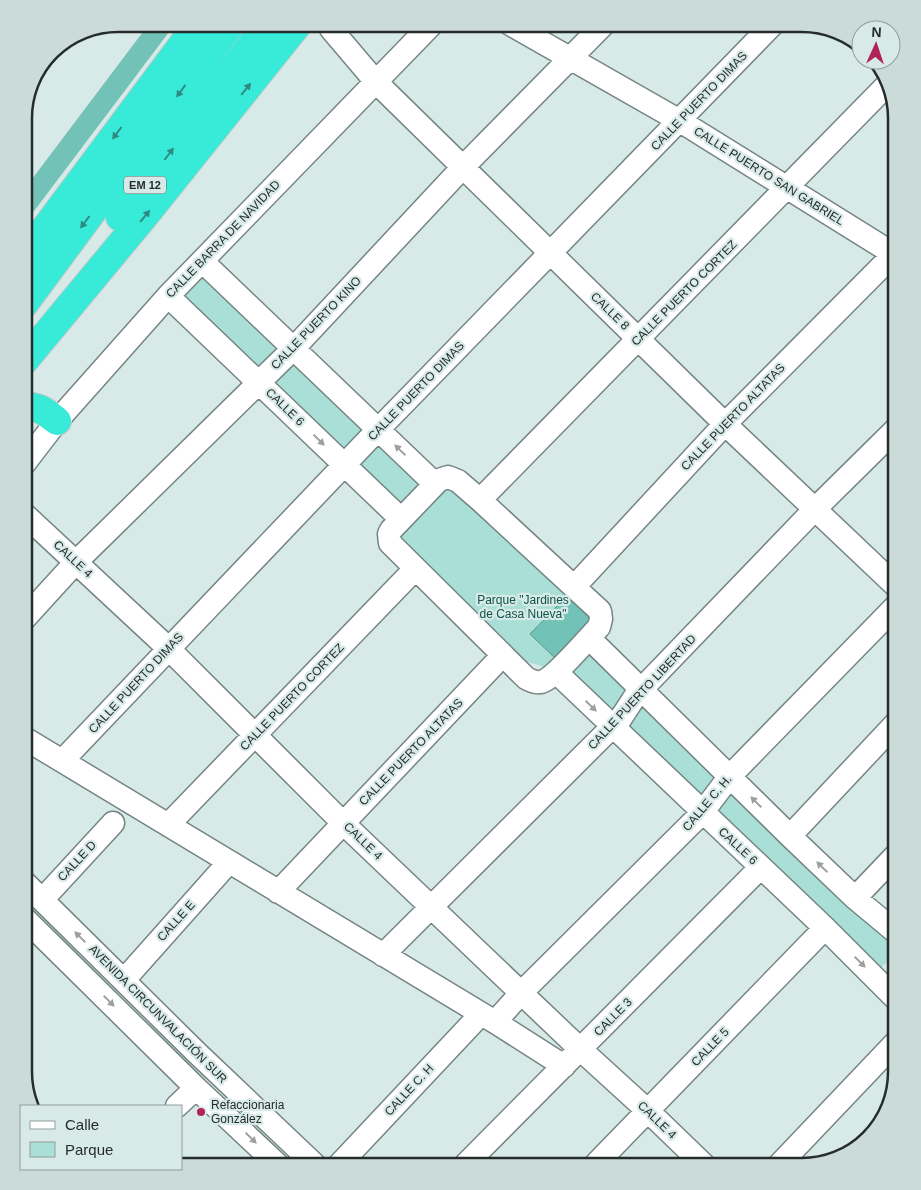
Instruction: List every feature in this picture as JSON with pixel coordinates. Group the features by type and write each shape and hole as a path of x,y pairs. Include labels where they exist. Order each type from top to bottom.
{"highway":[{"path":"33,245 192,32"},
{"name":"EM 12","path":"33,292 225,32"},
{"name":"EM 12","path":"33,335 261,32"},
{"path":"33,350 146,214 291,32"},
{"path":"33,407 42,409 56,421"}],"street":[{"name":"CALLE 8","path":"338,32 376,82 725,424 888,579"},
{"name":"CALLE BARRA DE NAVIDAD","path":"33,452 56,421 168,296 424,32"},
{"name":"CALLE PUERTO SAN GABRIEL","path":"525,33 680,121 888,248"},
{"name":"CALLE PUERTO KINO","path":"32,610 76,562 294,348 463,167 596,33"},
{"name":"CALLE PUERTO DIMAS","path":"62,760 344,465 764,33"},
{"name":"CALLE PUERTO CORTEZ","path":"480,500 789,188 883,89"},
{"path":"202,261 378,430 442,481 458,482 480,500 600,612 601,624 556,672 543,682 532,682 503,655 415,569 394,547 389,538 391,530 401,519 442,481"},
{"name":"CALLE PUERTO ALTATAS","path":"574,587 725,424 888,261"},
{"name":"CALLE 6","path":"168,296 401,519"},
{"name":"CALLE PUERTO LIBERTAD","path":"383,955 613,726 642,690 814,510 888,437"},
{"name":"CALLE 4","path":"33,522 168,648 343,822 522,992 580,1050 697,1158"},
{"name":"CALLE PUERTO CORTEZ","path":"168,825 415,569"},
{"name":"CALLE C. H.","path":"488,1018 522,992 702,812 730,776 888,614"},
{"path":"589,638 854,898 888,926"},
{"name":"CALLE PUERTO ALTATAS","path":"278,892 503,655"},
{"name":"CALLE 6","path":"556,672 825,928 888,991"},
{"path":"790,836 888,732"},
{"path":"32,743 488,1018 564,1066"},
{"name":"CALLE D","path":"42,900 113,823"},
{"name":"CALLE E","path":"124,980 229,862"},
{"path":"854,898 888,863"},
{"name":"CALLE 3","path":"472,1158 761,867"},
{"name":"AVENIDA CIRCUNVALACIÓN SUR","path":"32,890 197,1053 308,1158"},
{"name":"AVENIDA CIRCUNVALACIÓN SUR","path":"32,926 196,1088 271,1158"},
{"name":"CALLE 5","path":"602,1158 825,928"},
{"name":"CALLE C. H","path":"346,1158 488,1018"},
{"path":"786,1158 888,1050"},
{"path":"178,1105 196,1088"}],"green space":[{"name":"Parque \"Jardines de Casa Nueva\"","path":"204,263 435,485 447,474 575,590 591,635 888,920 888,960 874,976 555,670 504,655 379,537 399,518 173,298"}],"shaded area":[{"path":"567,596 592,620 555,658 530,634"}],"waterway":[{"path":"33,195 156,32"}],"place":[{"name":"Refaccionaria González","path":"201,1112"}]}
